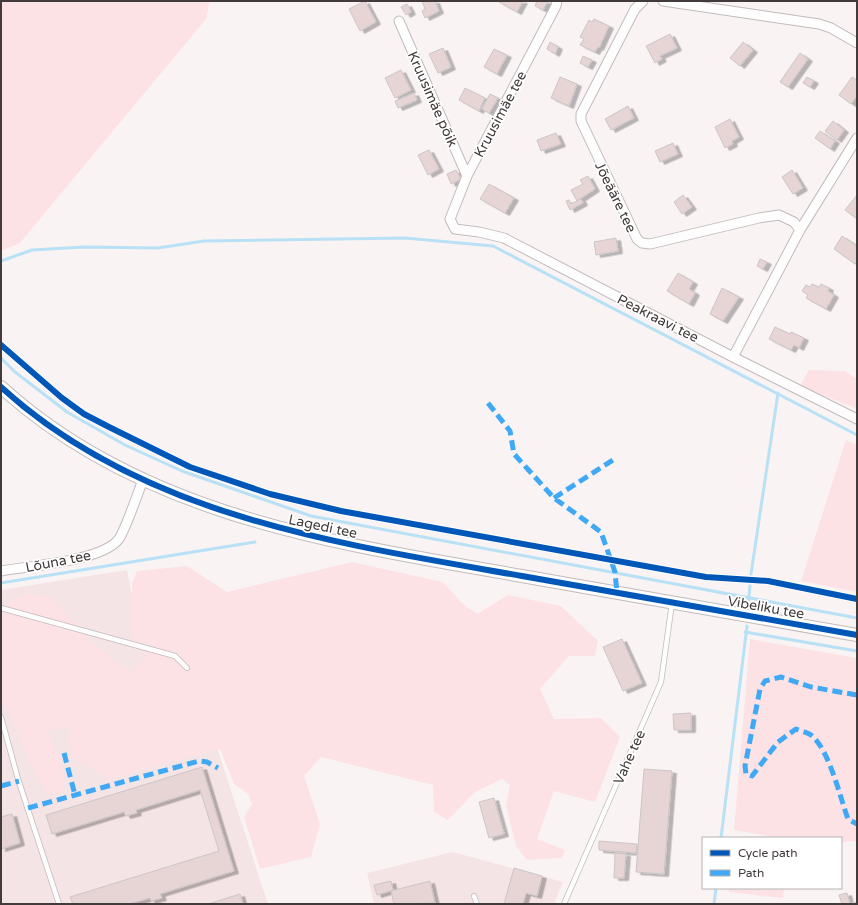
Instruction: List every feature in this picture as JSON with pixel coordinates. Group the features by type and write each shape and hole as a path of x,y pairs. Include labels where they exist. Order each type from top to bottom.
{"street":[{"name":"Kruusimäe tee","path":"455,229 450,219 468,176 556,6 557,1"},
{"name":"Jõeääre tee","path":"643,1 635,9 581,114 581,121 637,239 642,243 650,244 759,218 779,215 794,222 800,230"},
{"path":"663,1 819,24 831,28 857,43"},
{"name":"Kruusimäe põik","path":"399,21 468,176"},
{"path":"733,357 800,230 857,138"},
{"name":"Peakraavi tee","path":"455,229 479,232 504,238 733,357 857,419"},
{"name":"Lagedi tee","path":"1,387 40,420 72,442 143,480 214,508 292,532 397,554 672,603"},
{"name":"Lõuna tee","path":"1,571 88,556 106,550 119,539 143,480"},
{"name":"Vibeliku tee","path":"672,603 857,635"}],"lane":[{"name":"Vahe tee","path":"564,904 661,682 672,603"},
{"path":"1,608 175,656 187,668"},
{"path":"1,717 18,779 59,904"},
{"path":"474,896 477,904"}],"shaded area":[{"path":"1,1 210,1 206,19 20,243 1,251"},
{"path":"809,370 845,371 857,379 857,409 800,386"},
{"path":"846,440 857,445 857,592 801,581"},
{"path":"352,562 443,582 462,603 477,614 508,595 561,606 598,641 595,656 569,656 540,689 554,719 601,718 620,737 595,802 554,791 537,839 565,850 562,858 527,860 516,846 506,806 510,785 502,779 475,792 448,820 434,812 433,785 321,757 304,776 320,824 311,857 260,869 244,817 252,804 248,794 234,784 220,749 108,779 71,755 69,728 48,731 52,748 61,757 64,792 49,795 34,772 7,708 1,703 1,607 25,594 52,597 92,643 130,672 146,656 132,635 132,583 137,571 187,566 227,592"},
{"path":"127,570 141,640 184,646 268,904 1,904 1,590"},
{"path":"750,639 857,658 857,841 842,842 842,837 773,837 734,830"},
{"path":"453,852 563,882 554,904 374,904 367,873"},
{"path":"729,889 784,889 783,898 729,892"}],"building":[{"path":"365,1 376,22 360,31 349,9"},
{"path":"422,1 435,1 439,11 425,18 422,11 425,9"},
{"path":"523,1 517,12 499,2"},
{"path":"537,1 548,1 543,10 535,6"},
{"path":"407,4 411,12 406,15 401,7"},
{"path":"594,19 609,26 599,48 598,47 595,52 580,45 584,39 580,37 589,20 592,22"},
{"path":"670,34 677,48 660,56 662,59 655,63 646,46"},
{"path":"550,42 558,47 555,54 547,49"},
{"path":"743,42 753,50 740,66 730,58"},
{"path":"443,48 451,67 438,73 429,54"},
{"path":"494,49 507,55 497,74 484,67"},
{"path":"800,53 808,59 788,87 780,82"},
{"path":"583,56 592,60 588,67 580,63"},
{"path":"401,70 411,90 395,98 385,78"},
{"path":"560,77 577,84 569,106 551,98"},
{"path":"807,77 814,81 810,87 803,83"},
{"path":"852,77 857,80 857,96 851,104 839,95"},
{"path":"465,88 485,98 479,111 459,100"},
{"path":"414,93 417,100 398,108 395,101"},
{"path":"490,94 498,98 489,113 482,109"},
{"path":"628,106 634,118 611,130 605,119"},
{"path":"730,119 739,137 732,141 733,144 725,148 715,127"},
{"path":"833,121 844,130 837,140 825,131"},
{"path":"820,131 835,141 830,149 815,138"},
{"path":"556,133 561,144 541,151 537,140"},
{"path":"673,143 678,154 660,162 655,151"},
{"path":"429,150 439,169 428,175 418,155"},
{"path":"456,170 461,179 451,184 447,174"},
{"path":"792,170 803,188 793,194 782,177"},
{"path":"588,176 595,189 577,201 571,190 583,184 580,180"},
{"path":"489,184 514,198 505,213 480,199"},
{"path":"683,195 692,207 682,214 674,202"},
{"path":"857,195 857,219 845,210"},
{"path":"581,199 583,203 570,210 566,201 569,200 571,204"},
{"path":"842,236 857,246 857,261 855,264 834,249"},
{"path":"616,238 618,251 596,255 594,242"},
{"path":"760,259 767,262 763,269 757,266"},
{"path":"678,273 693,282 689,289 695,293 689,304 667,291"},
{"path":"812,284 819,287 821,284 829,288 828,291 834,295 826,309 806,298 808,295 802,291 806,285 810,287"},
{"path":"722,288 739,297 723,321 710,314"},
{"path":"775,327 790,334 791,332 804,338 799,348 794,345 791,350 769,339"},
{"path":"622,639 642,683 623,691 603,647"},
{"path":"691,713 691,730 674,730 673,714"},
{"path":"202,767 234,871 160,894 162,898 151,901 150,898 129,904 73,904 70,897 219,851 200,790 136,810 137,813 126,816 124,812 52,834 46,815"},
{"path":"644,769 672,771 664,874 636,872"},
{"path":"494,798 504,834 489,838 479,802"},
{"path":"12,814 20,843 1,849 1,817"},
{"path":"599,841 637,844 636,853 599,850"},
{"path":"615,853 626,854 624,878 614,878"},
{"path":"514,868 542,876 537,896 526,893 523,904 504,904"},
{"path":"391,881 393,890 377,895 374,885"},
{"path":"430,881 435,903 394,904 391,891"},
{"path":"847,893 850,904 842,904 839,895"},
{"path":"240,894 243,904 208,904"}],"waterway":[{"path":"1,261 32,250 84,247 158,248 204,241 405,238 493,246 857,435"},
{"path":"1,358 15,372 67,412 125,445 182,471 311,516 857,618"},
{"path":"751,574 778,393"},
{"path":"1,583 255,542"},
{"path":"748,606 750,586"},
{"path":"721,837 747,626"},
{"path":"745,632 857,651"},
{"path":"714,904 716,889"}],"marked path":[{"path":"488,403 510,431 514,454 554,498 601,532 615,572 617,593"},
{"path":"554,498 616,458"},
{"path":"857,695 811,687 781,677 765,681 760,689 745,766 746,774 752,776 778,742 796,729 806,732 811,735 823,751 838,786 848,819 857,824"},
{"path":"64,753 75,795"},
{"path":"28,808 199,761 207,762 218,768"},
{"path":"1,786 19,781"}],"cycle path":[{"path":"1,345 62,398 84,414 190,467 270,494 341,511 706,577 768,581 857,599"},
{"path":"1,387 57,431 117,467 180,495 246,518 315,536 384,551 857,635"}]}
